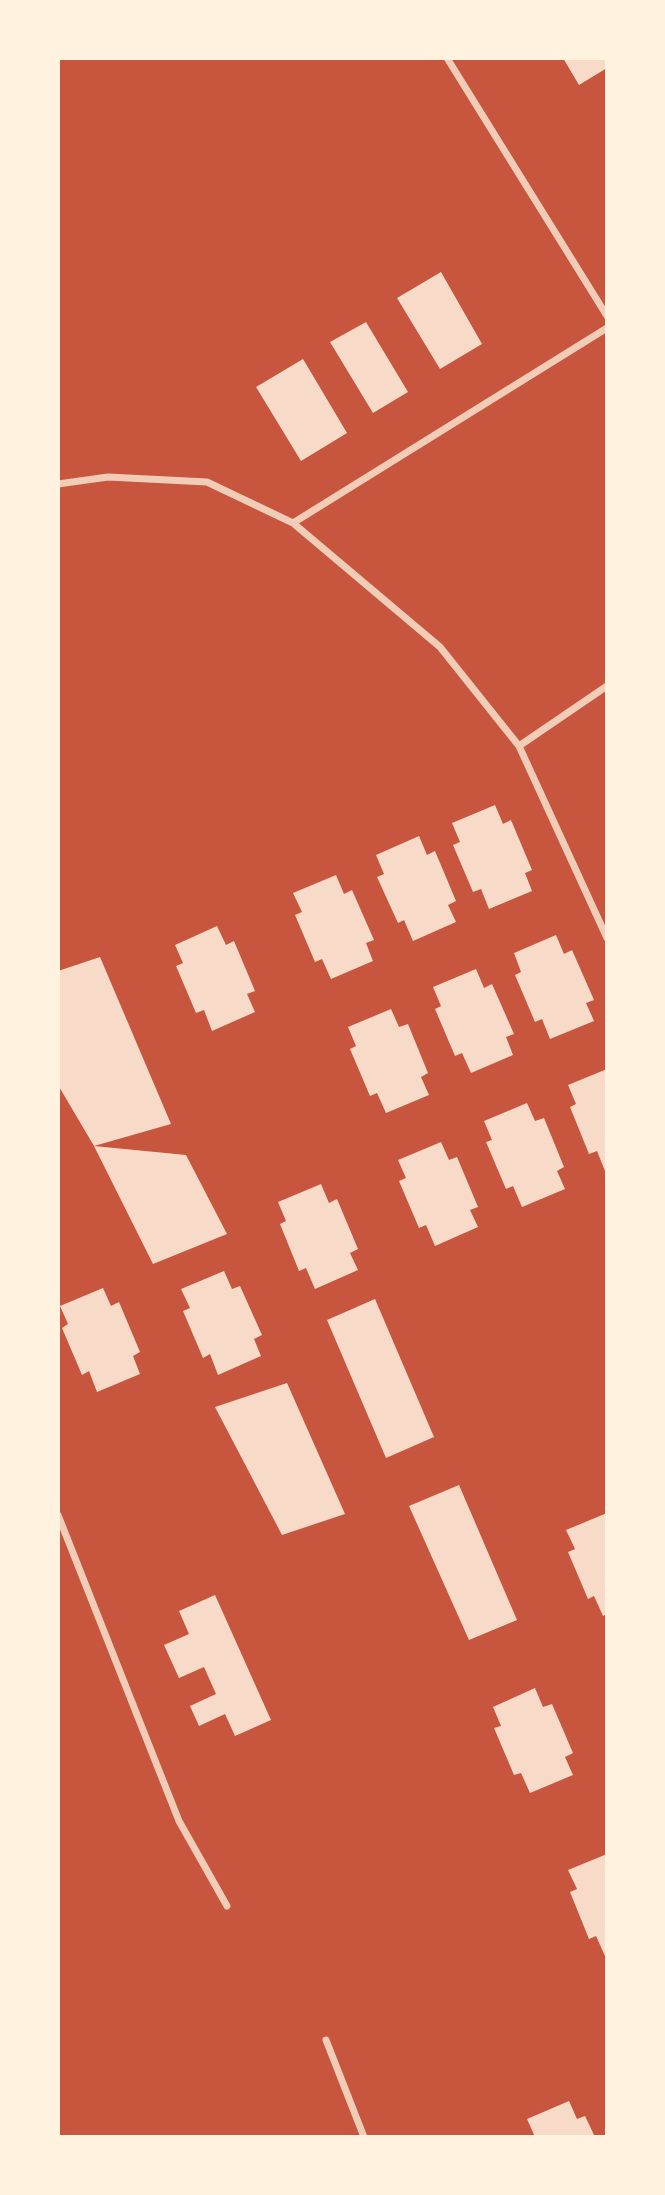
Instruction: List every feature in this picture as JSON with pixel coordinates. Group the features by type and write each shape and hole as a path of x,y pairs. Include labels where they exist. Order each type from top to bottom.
{"street":[{"path":"447,58 607,316"},
{"path":"293,523 607,328"},
{"path":"58,484 108,477 207,482 293,523 440,647 519,746 607,938"},
{"path":"519,746 607,685"},
{"path":"58,1515 179,1821 227,1906"},
{"path":"326,2040 364,2137"}],"building":[{"path":"563,58 607,58 607,68 579,85"},
{"path":"441,272 482,344 440,369 397,298"},
{"path":"366,322 408,392 373,413 330,342"},
{"path":"303,359 347,433 301,461 256,387"},
{"path":"495,805 503,824 511,820 532,870 525,873 532,891 489,909 481,889 473,892 453,845 460,842 452,823"},
{"path":"419,836 427,855 435,851 456,901 448,905 456,922 413,941 404,920 398,923 377,877 384,874 376,855"},
{"path":"336,875 344,894 352,890 374,940 366,943 373,961 331,979 322,959 315,962 295,915 302,912 293,893"},
{"path":"217,926 226,945 234,941 255,991 247,994 255,1012 212,1031 204,1010 196,1013 176,966 183,963 175,945"},
{"path":"556,935 564,954 572,950 594,1000 586,1003 594,1021 550,1039 542,1019 535,1022 515,975 521,972 514,953"},
{"path":"100,957 171,1124 94,1146 58,1085 58,971"},
{"path":"476,969 484,988 492,984 514,1034 506,1037 513,1055 471,1073 462,1053 455,1056 435,1009 441,1006 433,987"},
{"path":"391,1009 399,1027 408,1024 428,1073 421,1077 429,1095 386,1113 377,1093 370,1096 350,1049 356,1046 348,1027"},
{"path":"607,1069 605,1171 597,1151 589,1154 570,1107 576,1104 568,1085"},
{"path":"527,1103 535,1121 544,1118 564,1167 557,1171 565,1189 522,1207 513,1186 506,1189 486,1142 492,1140 484,1121"},
{"path":"441,1142 449,1160 457,1157 478,1207 470,1210 478,1227 435,1246 426,1225 419,1228 399,1181 406,1178 398,1160"},
{"path":"94,1146 186,1155 227,1234 153,1264"},
{"path":"321,1184 329,1203 337,1199 358,1249 350,1253 358,1270 315,1289 306,1268 299,1271 280,1224 286,1221 278,1202"},
{"path":"224,1271 232,1289 240,1286 262,1335 254,1339 261,1356 218,1375 210,1354 203,1358 183,1311 190,1308 181,1289"},
{"path":"103,1288 111,1306 119,1302 140,1352 133,1356 140,1374 97,1392 89,1371 82,1375 62,1328 68,1324 60,1306"},
{"path":"375,1299 434,1437 386,1458 327,1320"},
{"path":"287,1383 345,1514 282,1535 215,1407"},
{"path":"459,1485 517,1620 469,1640 409,1506"},
{"path":"607,1513 607,1614 603,1616 594,1596 588,1599 568,1552 575,1549 566,1530"},
{"path":"215,1595 271,1720 235,1736 225,1714 199,1726 190,1706 216,1694 204,1667 179,1678 164,1645 189,1634 179,1611"},
{"path":"535,1688 543,1707 552,1704 573,1753 565,1757 573,1775 530,1793 521,1773 514,1775 494,1728 501,1726 493,1707"},
{"path":"607,1854 605,1956 596,1936 589,1939 570,1892 577,1889 568,1870"},
{"path":"569,2101 577,2119 585,2116 595,2137 535,2137 527,2119"}]}
